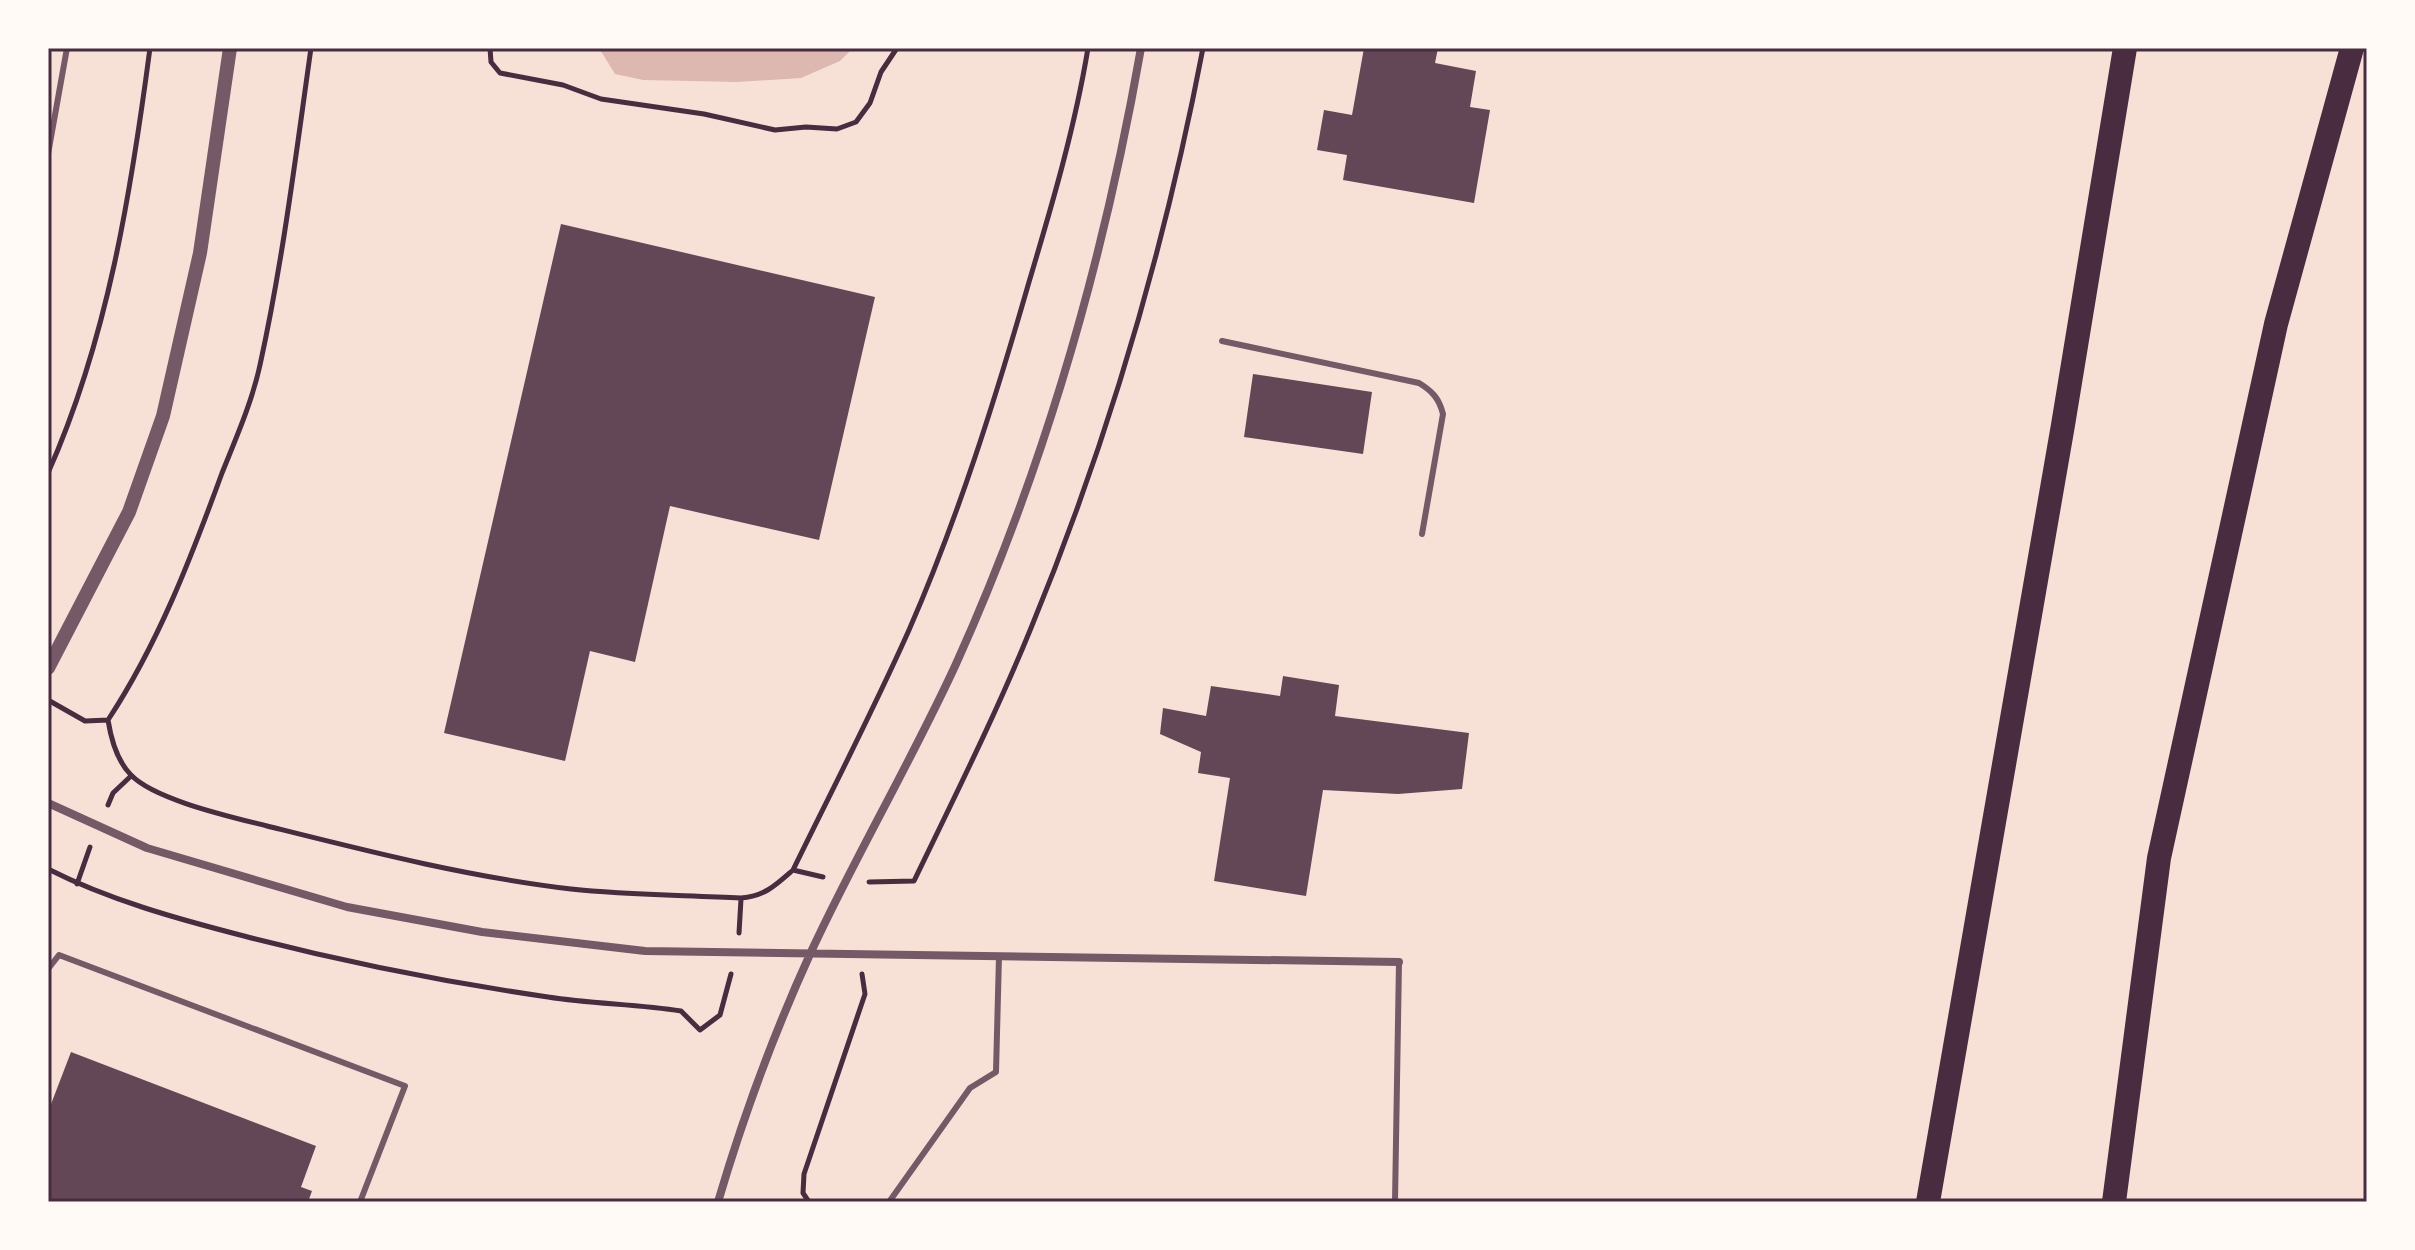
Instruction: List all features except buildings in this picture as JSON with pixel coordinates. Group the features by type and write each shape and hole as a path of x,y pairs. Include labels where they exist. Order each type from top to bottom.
{"highway":[{"path":"1928,1202 2125,48"},
{"path":"2114,1202 2159,858 2276,324 2352,48"}],"street":[{"path":"48,668 129,512 163,416 200,253 230,48"},
{"path":"718,1202 759,1079 811,953 956,663 1039,451 1073,345 1098,249 1127,128 1141,48"},
{"path":"48,803 147,848 347,907 482,932 645,951 1399,962"}],"lane":[{"path":"48,154 67,48"},
{"path":"1222,341 1419,383 1431,390 1440,401 1443,414 1422,534"},
{"path":"48,969 59,955 405,1086 360,1202"},
{"path":"889,1202 970,1088 996,1072 999,956"},
{"path":"1395,1202 1399,962"}],"path":[{"path":"48,473 82,383 105,305 135,165 150,48"},
{"path":"311,48 283,250 259,368 178,585 129,688 108,720 112,740 131,776 158,792 230,816 442,867 571,889 741,898 759,897 793,870 909,631 957,510 995,397 1051,208 1088,48"},
{"path":"490,48 491,62 500,73 563,85 601,99 704,114 775,130 806,127 837,129 856,122 870,103 881,72 897,48"},
{"path":"914,881 1032,628 1103,435 1152,273 1203,48"},
{"path":"48,700 85,721 108,720"},
{"path":"48,869 77,884 195,924 297,950 388,971 551,998 681,1011 700,1030"},
{"path":"809,1202 803,1193 804,1174 865,994 859,953"}],"shaded area":[{"path":"599,48 853,48 840,61 801,78 737,82 643,80 615,74"}]}
